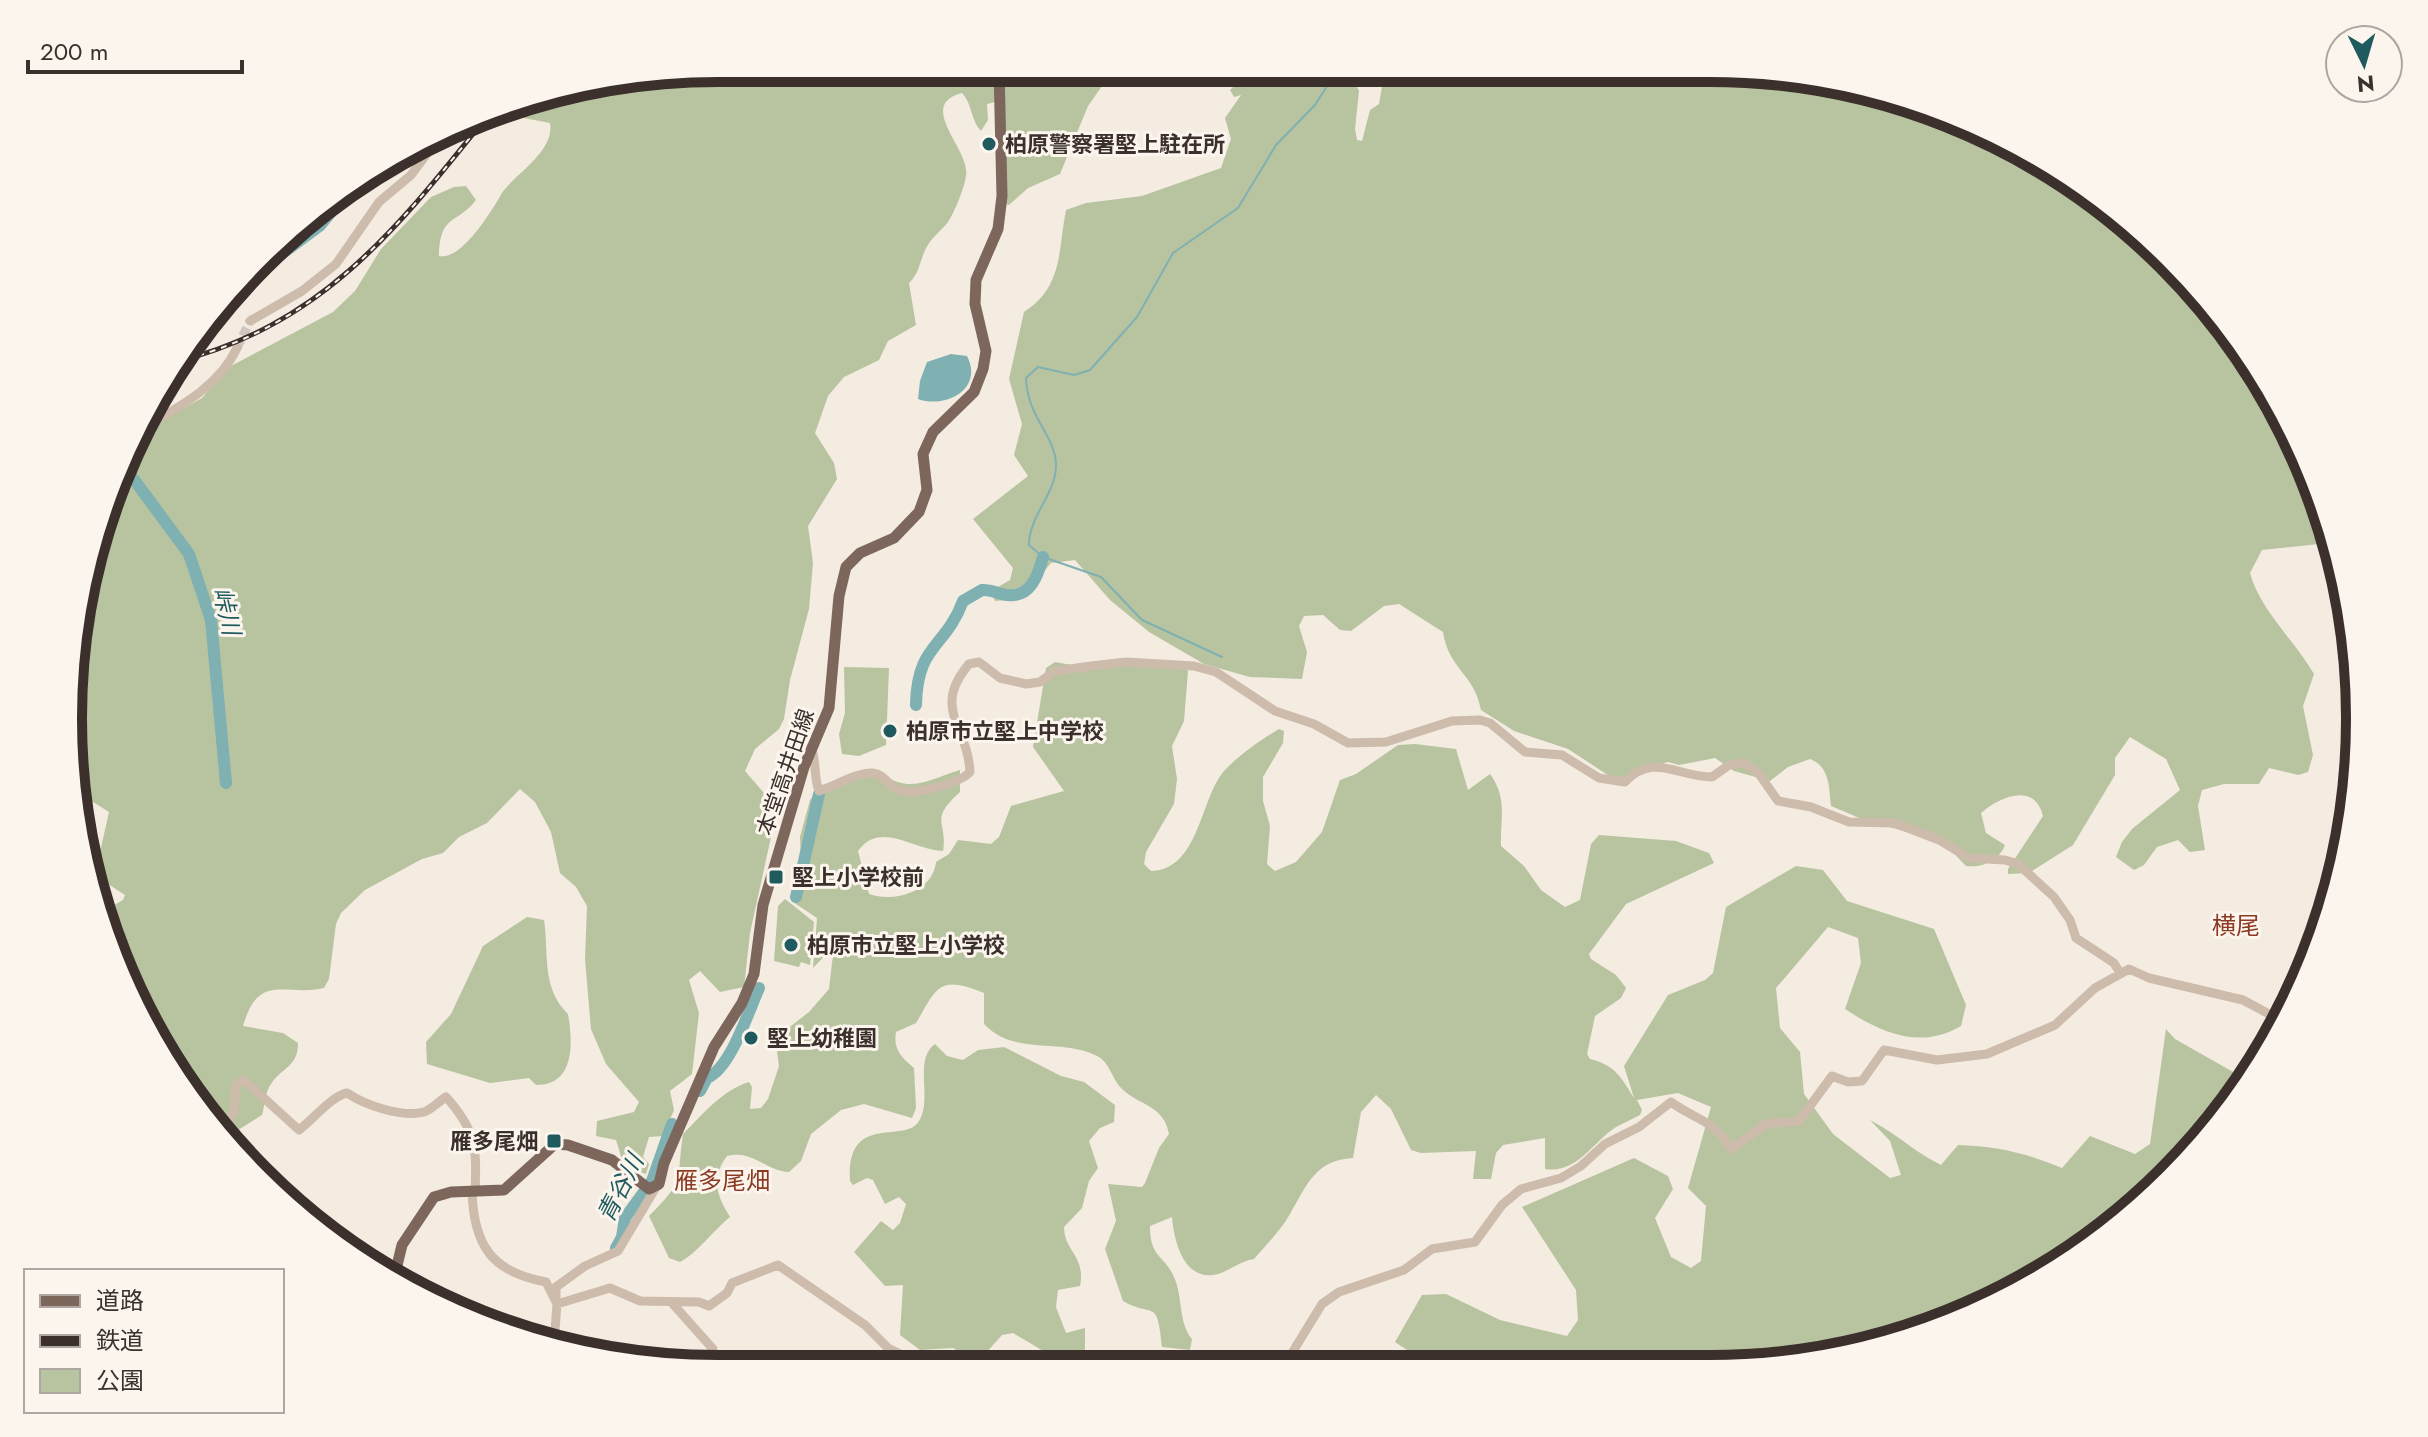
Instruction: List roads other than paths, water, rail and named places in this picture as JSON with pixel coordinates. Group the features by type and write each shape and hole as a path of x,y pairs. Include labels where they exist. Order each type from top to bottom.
{"main road":[{"name":"本堂高井田線","path":"649,1187 714,1047 742,1003 754,974 763,905 811,747 832,695 838,608 846,567 860,553 894,538 919,512 927,490 922,465 928,443 933,432 974,392 983,369 986,351 975,304 976,280 998,229 1002,196 999,82"},
{"path":"396,1268 402,1245 425,1207 441,1193 504,1190 549,1148 562,1144 612,1160 626,1167 649,1187"}],"street":[{"path":"250,321 302,291 336,264 379,202 411,175 428,153"},
{"path":"157,419 205,388 228,367 237,348"},
{"path":"811,747 819,791 863,773 884,776 898,790 928,789 958,781 970,772 967,749 950,702 956,681 969,664 979,662 1000,678 1026,684 1040,682 1055,671 1126,662 1194,666 1216,672 1275,711 1314,724 1348,743 1386,742 1452,721 1480,720 1490,723 1517,748 1562,755 1599,778 1613,782 1625,782 1641,767 1655,766 1712,777 1729,765 1745,763 1759,774 1778,801 1811,807 1849,822 1895,823 1910,832 1939,840 1969,858 2018,864 2054,897 2070,920 2076,938 2114,963 2120,973"},
{"path":"1292,1355 1322,1304 1339,1292 1404,1270 1432,1249 1475,1242 1502,1205 1521,1189 1571,1172 1605,1144 1639,1127 1671,1102 1684,1111 1704,1118 1731,1149 1766,1124 1799,1121 1832,1076 1848,1082 1862,1081 1884,1050 1937,1060 1987,1054 2055,1025 2095,988 2129,969 2149,978 2225,994 2272,1016"},
{"path":"227,1122 234,1111 236,1085 244,1080 251,1082 299,1130 318,1117 338,1095 347,1093 360,1102 407,1112 425,1112 446,1097 470,1128 477,1149 473,1225 487,1250 521,1277 546,1282 556,1303"},
{"path":"554,1333 556,1287 585,1266 618,1251 649,1187"},
{"path":"556,1303 610,1288 640,1301 715,1305 732,1283 778,1265 865,1325 888,1348 902,1355"},
{"path":"672,1303 713,1349 714,1355"}],"water":[{"path":"347,202 324,230 259,278 299,240"},
{"path":"951,354 967,356 971,368 966,387 959,394 940,401 918,399 927,362"}],"waterway":[{"path":"1222,657 1142,620 1101,577 1043,557 1029,545 1033,524 1052,485 1056,464 1051,444 1031,404 1026,378 1038,367 1074,375 1090,370 1137,317 1173,253 1238,208 1276,145 1315,105 1330,82"},
{"name":"峠川","path":"130,474 189,554 211,620 226,783"},
{"name":"青谷川","path":"916,705 921,670 963,601 982,590 1007,595 1022,593 1036,578 1043,557"},
{"name":"青谷川","path":"796,897 819,794"},
{"name":"青谷川","path":"700,1091 707,1078 716,1072 731,1051 759,988"},
{"name":"青谷川","path":"616,1248 622,1237 625,1218 652,1181 672,1124"}],"tunnel":[{"path":"237,348 250,321"}],"railway":[{"path":"196,356 227,346 274,324 316,297 389,232 476,130"}],"place":[{"name":"柏原警察署堅上駐在所","path":"989,144"},
{"name":"柏原市立堅上中学校","path":"890,731"},
{"name":"堅上小学校前","path":"776,877"},
{"name":"柏原市立堅上小学校","path":"791,945"},
{"name":"堅上幼稚園","path":"751,1038"},
{"name":"雁多尾畑","path":"554,1141"}],"district":[{"name":"横尾","path":"2236,925"},
{"name":"雁多尾畑","path":"722,1180"}]}
